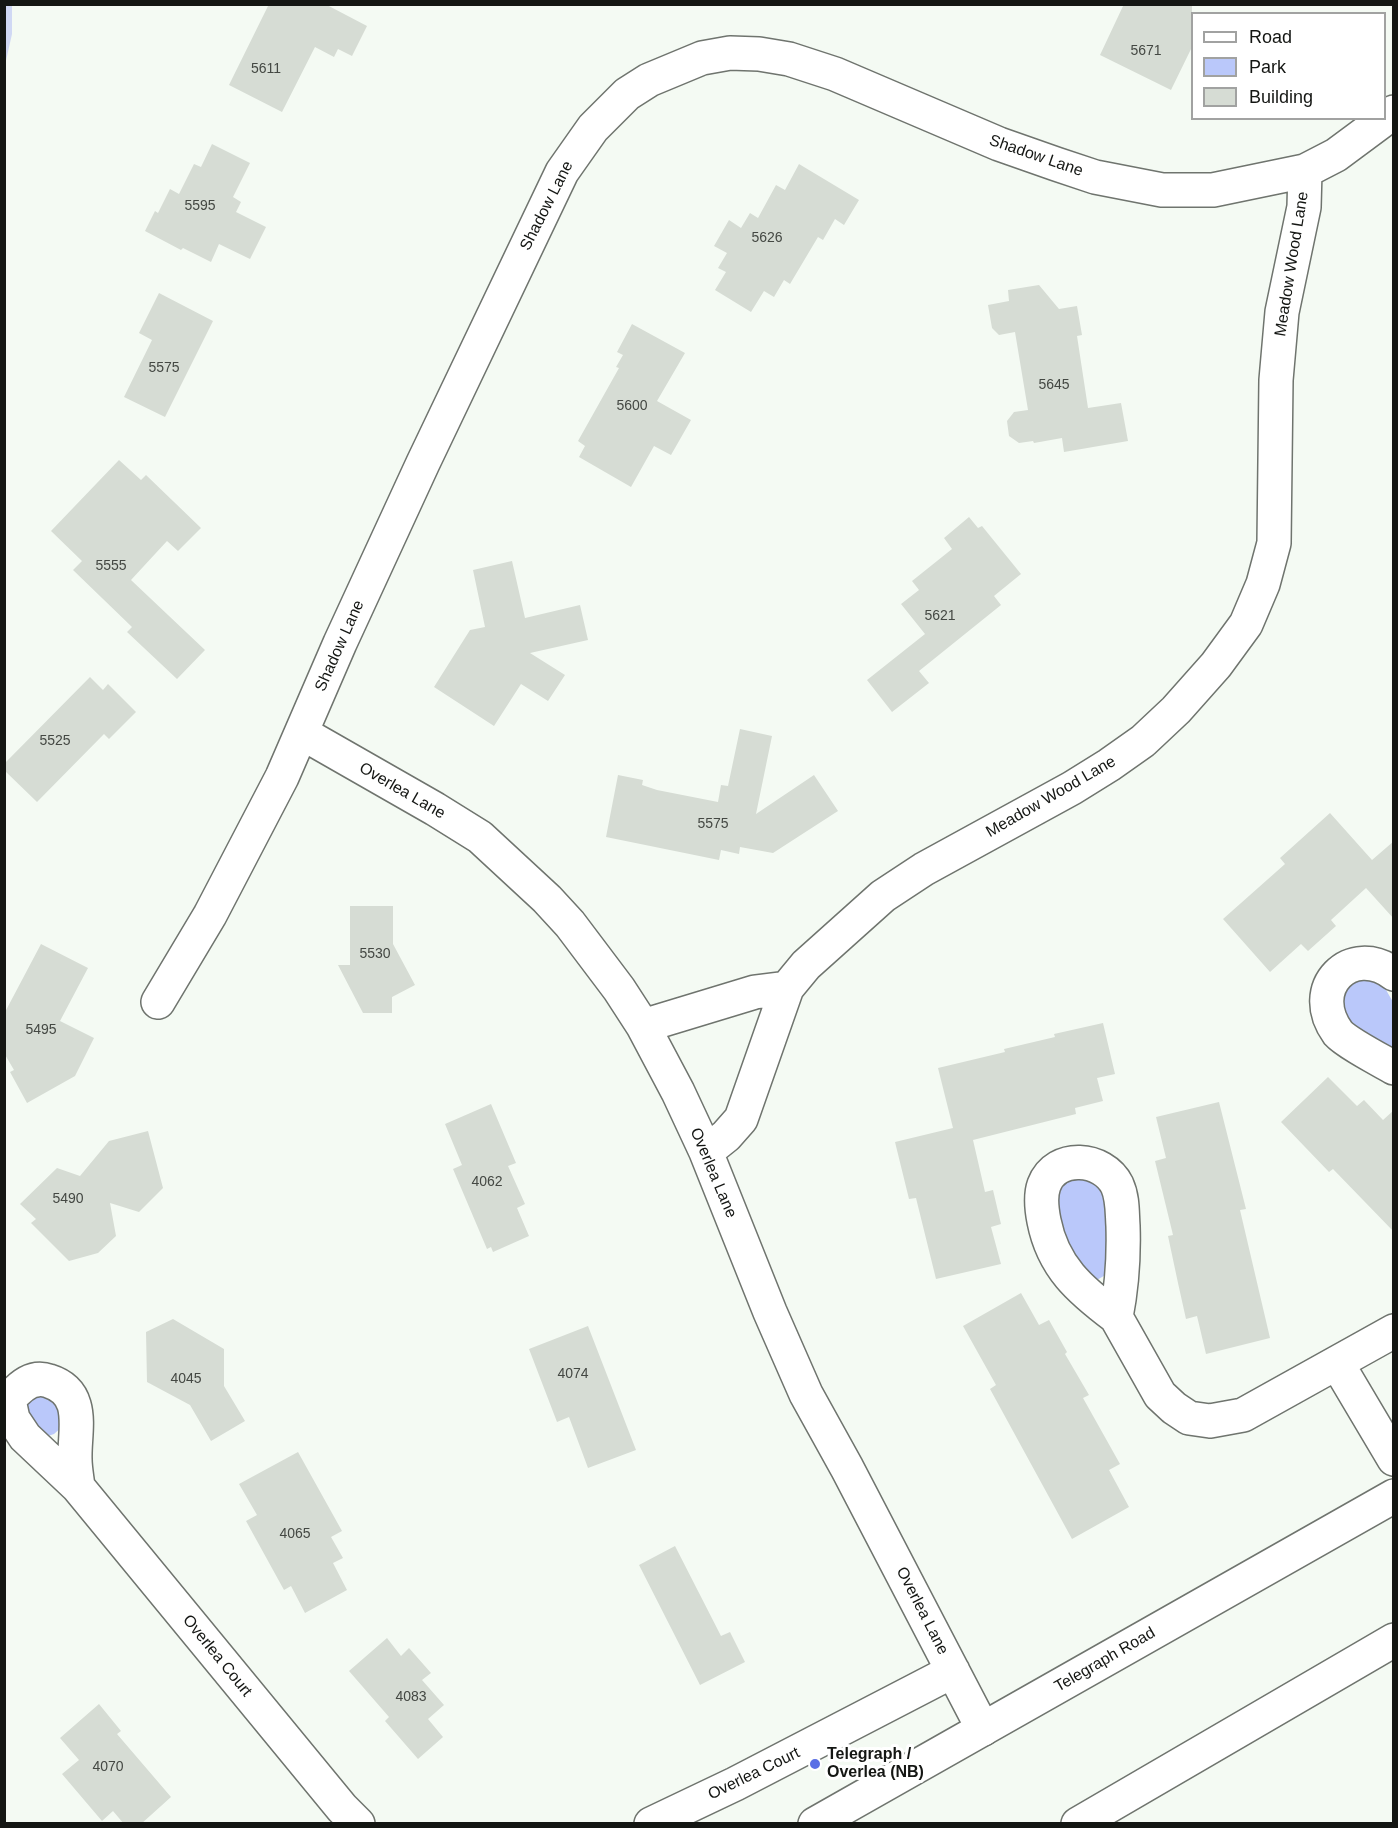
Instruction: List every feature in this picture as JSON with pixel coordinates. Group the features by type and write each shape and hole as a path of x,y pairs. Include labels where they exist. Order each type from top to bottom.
{"main road":[{"name":"Shadow Lane","path":"158,1002 210,915 255,832 302,733 340,643 418,473 562,172 600,120 627,94 649,80 702,58 730,53 759,54 789,59 835,74 999,144 1095,177 1162,190 1213,190 1305,171 1336,155 1383,120"},
{"name":"Meadow Wood Lane","path":"706,1152 726,1136 741,1119 786,988 826,946 883,896 924,869 1072,788 1143,741 1176,710 1216,666 1246,624 1263,584 1274,543 1276,381 1282,312 1304,207 1305,171"},
{"name":"Overlea Lane","path":"302,733 480,837 507,860 570,924 619,989 643,1026 706,1152 770,1312 806,1394 853,1478 983,1729"},
{"path":"1394,974 1378,964 1356,964 1342,970 1331,983 1325,1000 1329,1019 1340,1035 1394,1068"},
{"path":"643,1026 755,992 786,988"},
{"path":"1116,1317 1160,1395 1189,1418 1210,1421 1243,1415 1337,1363 1391,1339"},
{"path":"1337,1363 1394,1459"},
{"name":"Overlea Court","path":"78,1487 342,1808 358,1824"},
{"name":"Telegraph Road","path":"815,1824 1394,1496"},
{"path":"1078,1824 1394,1640"},
{"name":"Overlea Court","path":"651,1824 756,1774 952,1671"}],"green space":[{"path":"1365,977 1382,983 1393,1002 1393,1053 1345,1021 1341,994 1345,987"},
{"path":"1077,1177 1099,1184 1107,1204 1107,1274 1097,1280 1092,1279 1064,1248 1055,1195 1065,1182"},
{"path":"35,1392 56,1398 63,1426 54,1434 48,1436 33,1431 24,1402"}],"shaded area":[{"path":"5,4 12,5 12,34 5,65"}],"building":[{"path":"269,4 325,4 367,26 352,56 338,49 334,57 315,47 282,112 229,85"},
{"path":"1124,4 1192,4 1191,49 1171,90 1100,55"},
{"path":"212,144 250,163 233,197 241,202 236,212 266,227 250,259 219,244 211,262 183,248 181,250 145,231 155,211 158,213 170,189 179,194 194,164 201,167"},
{"path":"799,164 859,200 844,225 835,219 823,240 818,237 790,284 784,280 774,297 764,291 751,312 715,290 726,272 718,268 727,253 714,246 729,220 741,228 750,213 758,218 776,185 785,190"},
{"path":"1039,285 1059,309 1077,306 1082,335 1077,336 1088,408 1121,403 1128,441 1064,452 1062,438 1019,443 1009,436 1007,421 1014,412 1028,410 1015,332 999,335 992,328 988,305 1009,301 1008,290"},
{"path":"159,293 213,321 165,417 124,397 152,340 139,333"},
{"path":"632,324 685,353 657,401 691,420 671,455 654,446 631,487 579,457 585,446 578,441 619,368 616,367 623,355 617,352"},
{"path":"119,460 141,480 146,475 201,528 178,551 167,541 131,580 205,650 177,679 127,632 132,627 73,570 82,561 51,531"},
{"path":"969,517 978,528 982,526 1021,574 994,596 1001,605 919,671 929,683 892,712 867,680 925,634 901,604 919,590 912,581 952,549 944,538"},
{"path":"512,561 525,618 580,605 588,640 530,653 565,675 548,701 521,684 494,726 434,687 470,630 485,627 473,570"},
{"path":"90,677 103,690 108,684 136,712 109,739 104,734 37,802 4,770 4,764"},
{"path":"740,729 772,736 756,814 814,775 838,811 773,853 740,847 739,854 721,850 719,860 606,837 618,775 643,780 642,785 657,790 718,802 721,785 728,786"},
{"path":"1330,813 1372,860 1394,841 1394,919 1366,888 1331,920 1336,926 1308,951 1301,944 1270,972 1223,919 1285,864 1280,858"},
{"path":"350,906 393,906 393,944 415,985 392,997 392,1013 363,1013 338,965 350,965"},
{"path":"41,944 88,968 60,1021 94,1038 75,1076 27,1103 10,1072 14,1070 4,1053 4,1014"},
{"path":"1103,1023 1115,1074 1097,1078 1103,1101 1075,1108 1076,1114 973,1140 985,1192 993,1190 1001,1224 991,1227 1001,1264 936,1279 916,1198 909,1199 895,1142 953,1128 938,1068 1005,1052 1004,1049 1055,1037 1054,1034"},
{"path":"1328,1077 1357,1106 1364,1100 1383,1120 1394,1110 1394,1232 1333,1169 1329,1172 1281,1122"},
{"path":"1219,1102 1246,1209 1240,1210 1270,1338 1206,1354 1197,1316 1186,1319 1168,1236 1173,1235 1155,1161 1166,1158 1156,1117"},
{"path":"491,1104 516,1163 508,1166 525,1204 517,1208 529,1236 493,1252 491,1247 487,1249 453,1169 462,1165 445,1124"},
{"path":"148,1131 163,1188 139,1212 110,1203 116,1236 98,1253 69,1261 31,1223 36,1219 20,1204 57,1168 80,1176 109,1141"},
{"path":"1021,1293 1039,1325 1049,1320 1067,1352 1065,1354 1089,1395 1083,1398 1120,1464 1109,1470 1129,1507 1072,1539 990,1389 996,1385 963,1326"},
{"path":"173,1319 224,1349 224,1386 245,1421 211,1441 190,1405 147,1382 146,1332"},
{"path":"588,1326 636,1450 588,1468 569,1417 557,1422 529,1349"},
{"path":"298,1452 342,1531 331,1537 343,1558 333,1563 347,1590 305,1613 291,1586 284,1590 246,1521 257,1515 239,1484"},
{"path":"675,1546 721,1636 730,1632 745,1662 700,1685 639,1565"},
{"path":"387,1638 401,1656 409,1648 431,1673 422,1680 444,1705 428,1719 443,1737 418,1759 385,1721 389,1717 349,1671"},
{"path":"99,1704 121,1731 117,1734 171,1797 141,1824 124,1824 113,1811 102,1821 62,1774 79,1760 60,1738"}],"place":[{"name":"Telegraph / Overlea (NB)","path":"815,1764"}]}
